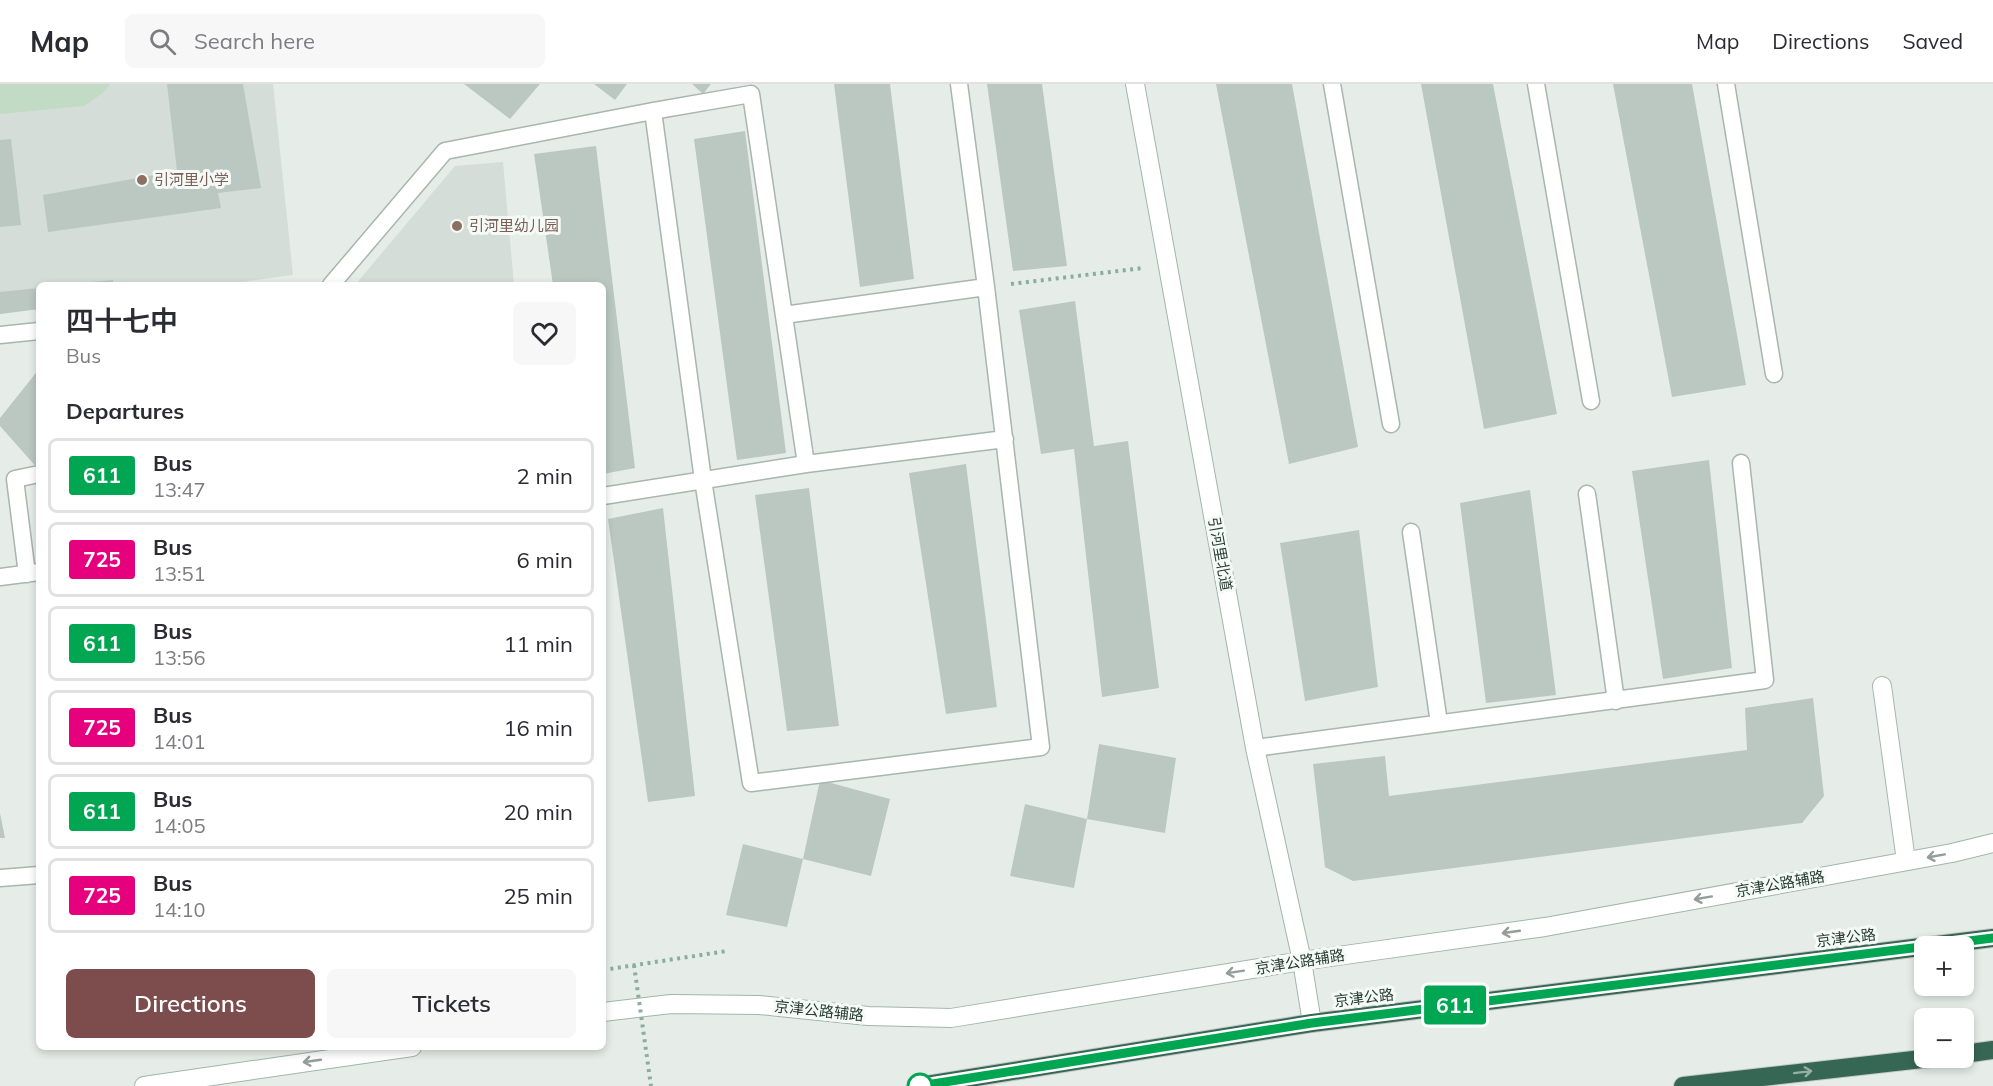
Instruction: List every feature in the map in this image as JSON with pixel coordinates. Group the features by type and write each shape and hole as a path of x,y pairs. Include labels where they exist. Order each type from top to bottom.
{"highway":[{"name":"京津公路","path":"920,1086 1312,1023 1989,937"},
{"path":"1974,1053 1993,1050"},
{"path":"1683,1086 1914,1060"}],"main road":[{"name":"引河里北道","path":"1135,84 1255,748 1302,961 1312,1023"},
{"path":"1882,686 1906,861"},
{"name":"京津公路辅路","path":"606,1012 671,1004 759,1005 868,1016 951,1018 1302,961 1545,927 1993,843"},
{"path":"144,1086 387,1050"}],"lane":[{"path":"653,111 703,480 751,783 1041,747 1005,439 959,84"},
{"path":"1332,84 1391,424"},
{"path":"1536,84 1591,402"},
{"path":"1726,84 1774,374"},
{"path":"334,282 445,151 751,94 806,464"},
{"path":"784,315 986,287"},
{"path":"0,335 36,331"},
{"path":"606,496 806,464 1005,439"},
{"path":"1255,748 1765,680 1741,463"},
{"path":"0,577 33,573 15,479 36,475"},
{"path":"1587,494 1616,701"},
{"path":"1411,532 1439,723"},
{"path":"0,878 36,875"}],"path":[{"path":"986,287 1168,265"},
{"path":"606,970 727,951"},
{"path":"634,965 651,1086"}],"shaded area":[{"name":"引河里小学","path":"0,84 273,84 293,275 242,282 36,282 36,309 0,314"},
{"name":"引河里幼儿园","path":"503,162 514,282 358,282 455,166"}],"green space":[{"path":"0,84 110,84 104,92 84,106 0,114"}],"building":[{"path":"167,84 243,84 261,188 218,193 221,208 48,232 43,195 177,171"},
{"path":"464,84 540,84 510,119"},
{"path":"594,84 627,84 615,100"},
{"path":"692,84 711,84 703,94"},
{"path":"834,84 890,84 914,279 860,287"},
{"path":"987,84 1042,84 1067,266 1013,271"},
{"path":"1216,84 1292,84 1358,447 1289,464"},
{"path":"1421,84 1493,84 1557,414 1484,429"},
{"path":"1613,84 1692,84 1746,385 1672,397"},
{"path":"745,131 786,453 737,460 694,139"},
{"path":"11,139 21,225 0,227 0,140"},
{"path":"596,146 635,468 606,473 606,282 553,282 534,154"},
{"path":"36,288 36,309 0,314 0,292"},
{"path":"1075,301 1094,446 1128,441 1159,688 1102,697 1074,449 1041,454 1019,310"},
{"path":"36,373 36,467 0,426 0,418"},
{"path":"1709,460 1732,668 1663,679 1632,471"},
{"path":"966,464 997,707 946,714 909,473"},
{"path":"809,488 839,726 787,731 755,495"},
{"path":"1530,490 1556,695 1486,703 1460,503"},
{"path":"663,508 695,796 648,802 608,519"},
{"path":"1359,530 1378,687 1305,701 1280,543"},
{"path":"1813,698 1824,796 1802,823 1353,881 1325,867 1313,764 1385,756 1389,796 1747,750 1745,708"},
{"path":"1099,744 1176,758 1165,833 1087,819"},
{"path":"820,780 890,799 871,876 803,859"},
{"path":"1025,804 1087,819 1074,888 1010,876"},
{"path":"0,813 5,838 0,838"},
{"path":"743,844 803,859 787,927 726,915"}],"bus line":[{"name":"611","path":"920,1086 1312,1023 1993,938"}],"place":[{"name":"引河里小学","path":"142,180"},
{"name":"引河里幼儿园","path":"457,226"}]}
